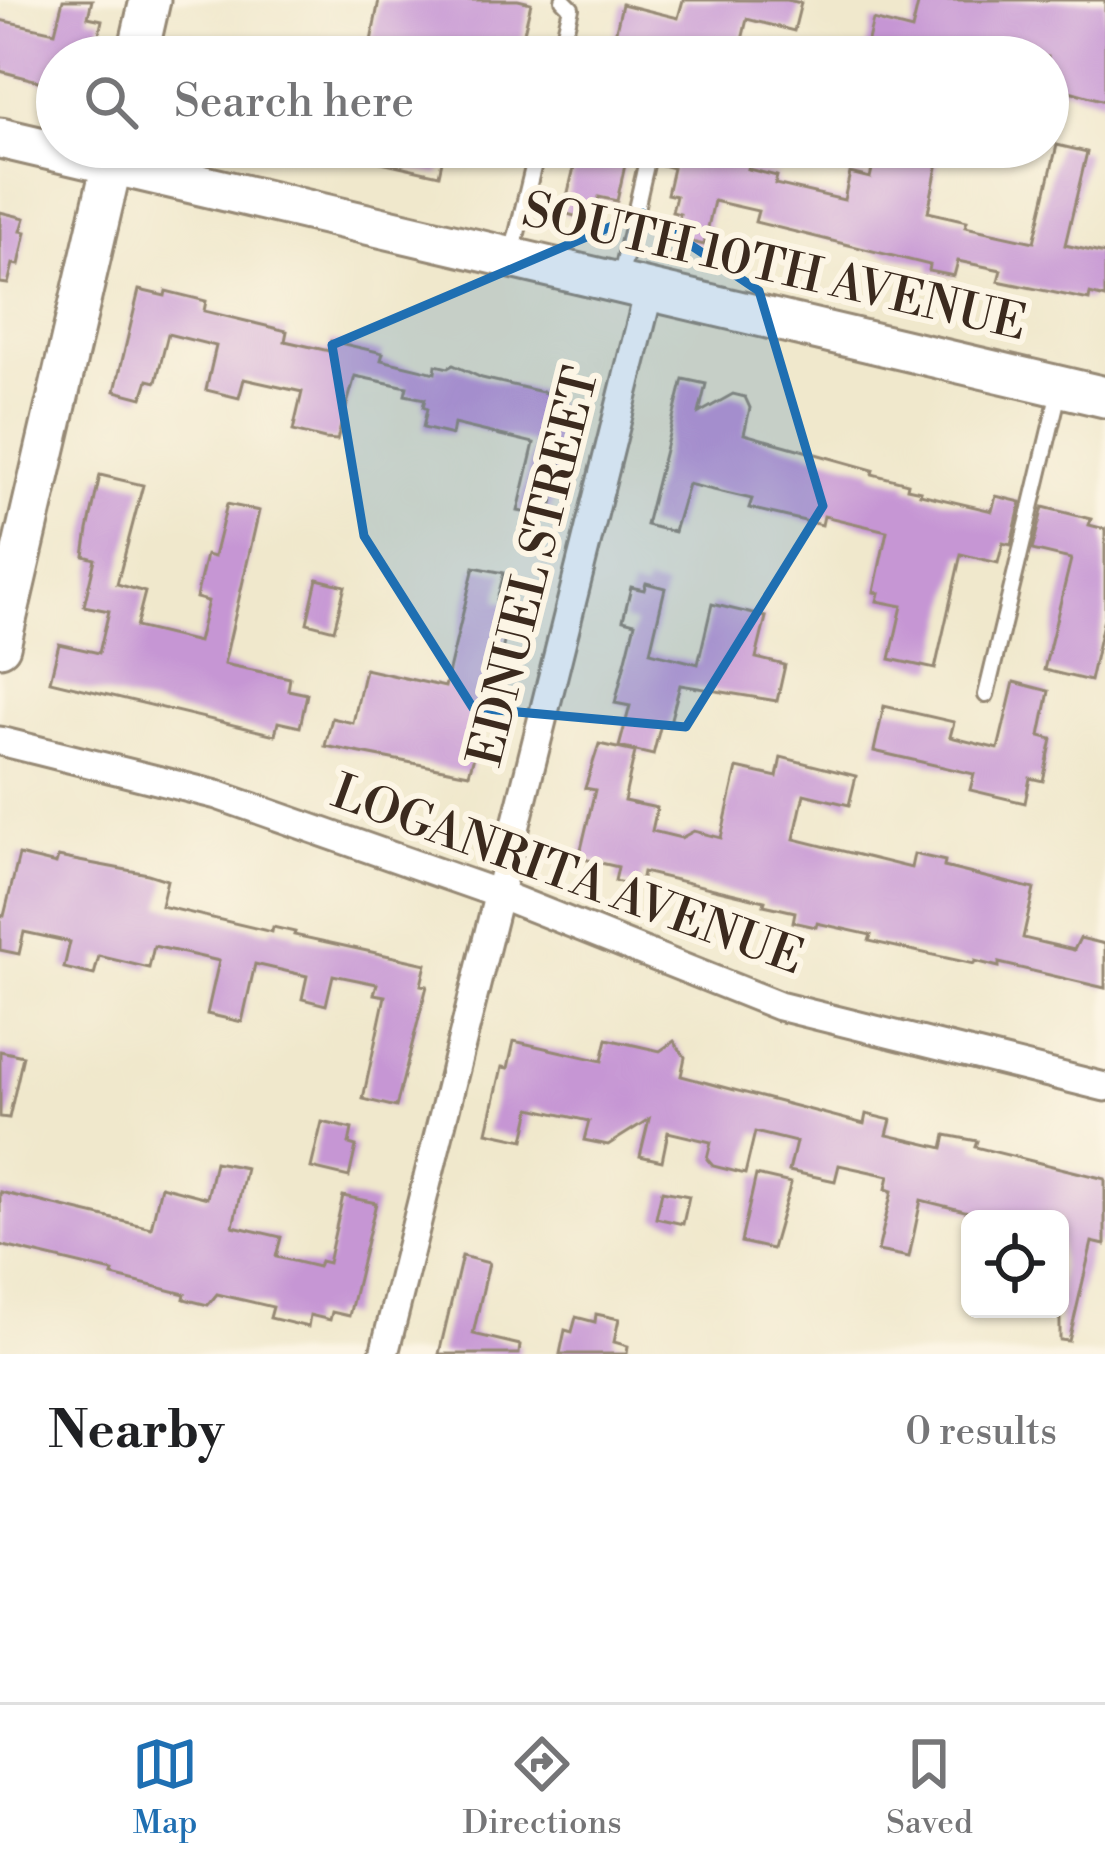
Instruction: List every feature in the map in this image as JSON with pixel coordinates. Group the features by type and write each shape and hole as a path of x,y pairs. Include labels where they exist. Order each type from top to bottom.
{"street":[{"path":"142,36 150,0"},
{"name":"SOUTH 10TH AVENUE","path":"0,139 36,144"},
{"path":"0,646 12,547 111,168"},
{"name":"SOUTH 10TH AVENUE","path":"160,168 511,259 1105,397"},
{"name":"EDNUEL STREET","path":"384,1354 500,894 634,288"},
{"name":"LOGANRITA AVENUE","path":"0,741 217,795 500,894 779,1006 1105,1087"}],"lane":[{"path":"563,0 571,8 565,36"},
{"path":"511,259 533,168"},
{"path":"634,288 648,168"},
{"path":"986,695 1060,387"}],"highlighted area":[{"path":"643,213 759,291 823,506 686,727 473,708 364,536 332,345"}],"building":[{"path":"63,0 92,0 88,17 102,20 99,36 36,36 36,80 0,71 0,20 55,32"},
{"path":"379,0 531,3 523,36 372,36"},
{"path":"683,0 801,3 794,31 747,19 743,36 615,36 622,4 678,18"},
{"path":"919,0 1105,0 1105,101 1069,91 1069,36 869,36 873,20 912,30"},
{"path":"1069,148 1087,152 1065,245 1105,254 1105,298 1090,294 1089,300 998,281 1001,270 958,261 954,276 929,271 930,265 755,222 758,211 714,201 704,245 675,238 680,214 672,212 676,196 667,194 673,168 748,168 777,176 775,184 844,200 850,173 870,178 872,168 937,168 928,212 967,221 965,227 1034,242 1052,168 1069,168"},
{"path":"408,168 440,168 439,175"},
{"path":"574,168 624,168 617,201 599,197 594,221 563,213"},
{"path":"0,212 25,218 19,265 13,264 8,284 0,283"},
{"path":"139,290 206,301 204,311 287,331 285,341 329,351 331,341 383,353 381,360 435,373 436,365 453,365 482,378 551,394 549,405 563,408 555,442 565,445 549,517 518,511 534,443 454,424 452,435 423,428 425,399 405,395 407,387 355,376 337,440 325,439 293,431 302,392 244,379 239,398 206,390 216,346 168,334 156,382 148,380 142,398 115,391"},
{"path":"683,379 706,384 699,413 733,394 745,397 750,408 744,434 873,470 872,474 908,483 907,488 920,494 992,511 996,496 1021,502 1011,545 1003,543 998,563 961,554 935,669 890,659 902,606 877,601 879,593 874,592 887,531 824,516 822,525 749,508 752,499 688,484 674,532 646,525"},
{"path":"100,475 143,485 117,584 145,592 136,627 198,642 208,601 196,598 206,555 214,557 227,504 259,511 224,664 290,678 288,690 307,694 300,727 278,722 275,735 50,681 59,644 99,653 109,611 84,606 95,559 84,556"},
{"path":"1043,507 1091,519 1089,525 1105,529 1105,614 1090,681 1044,670 1071,559 1032,550"},
{"path":"474,567 504,573 497,600 513,604 498,668 509,671 503,698 491,695 469,774 325,746 332,718 353,723 365,669 445,687"},
{"path":"317,579 345,586 334,630 307,623"},
{"path":"646,583 665,588 650,652 698,664 712,604 766,617 756,658 785,665 777,701 680,685 669,726 661,724 653,755 619,747 630,706 615,703 635,623 623,620 631,587 644,590"},
{"path":"1014,682 1049,691 1040,736 1052,739 1043,781 1030,778 1025,803 970,790 974,774 874,751 884,706 954,722 950,737 998,749"},
{"path":"599,744 635,752 624,801 657,808 652,831 681,838 694,831 721,838 737,768 777,777 781,757 856,776 849,805 804,794 794,839 911,868 914,854 945,861 944,867 1034,889 1023,938 1074,950 1080,938 1105,944 1105,988 999,963 999,967 974,964 869,941 871,935 817,923 816,927 793,922 795,912 764,905 765,901 643,872 640,887 615,881 618,867 579,858 595,790 585,788"},
{"path":"19,855 56,864 58,857 148,874 167,880 161,906 426,964 421,985 427,986 396,1107 363,1099 385,996 374,994 377,984 333,975 326,1005 302,999 307,976 255,964 242,1022 207,1014 219,961 154,946 149,968 99,956 94,975 64,968 70,942 24,932 19,954 0,950 0,915 4,916"},
{"path":"607,1039 660,1051 674,1041 685,1057 681,1076 864,1124 866,1114 891,1120 887,1135 943,1148 946,1135 977,1141 975,1147 1105,1179 1105,1245 1092,1242 1069,1341 1060,1340 1060,1318 1069,1318 1069,1210 961,1210 921,1200 909,1257 878,1251 892,1191 886,1189 889,1176 839,1165 835,1181 789,1171 796,1142 755,1132 745,1174 713,1166 707,1159 711,1142 668,1132 662,1161 640,1156 649,1119 608,1145 584,1140 589,1121 531,1108 524,1140 487,1132 502,1067 508,1068 514,1041 602,1061"},
{"path":"0,1051 23,1056 9,1118 0,1117"},
{"path":"322,1122 352,1129 349,1144 356,1146 349,1177 311,1168"},
{"path":"215,1162 246,1168 233,1226 281,1237 276,1257 318,1267 320,1261 328,1263 343,1196 376,1203 349,1316 332,1312 330,1320 310,1315 308,1327 270,1318 273,1307 217,1294 208,1305 184,1299 185,1294 112,1276 113,1272 0,1245 0,1192 151,1228 161,1186 207,1198"},
{"path":"756,1175 791,1183 772,1249 741,1242"},
{"path":"662,1191 689,1196 683,1224 656,1218"},
{"path":"462,1256 489,1263 473,1334 520,1345 519,1354 439,1354"},
{"path":"596,1314 619,1319 614,1342 628,1346 627,1354 560,1354 565,1330 572,1332 576,1317 595,1322"}]}
